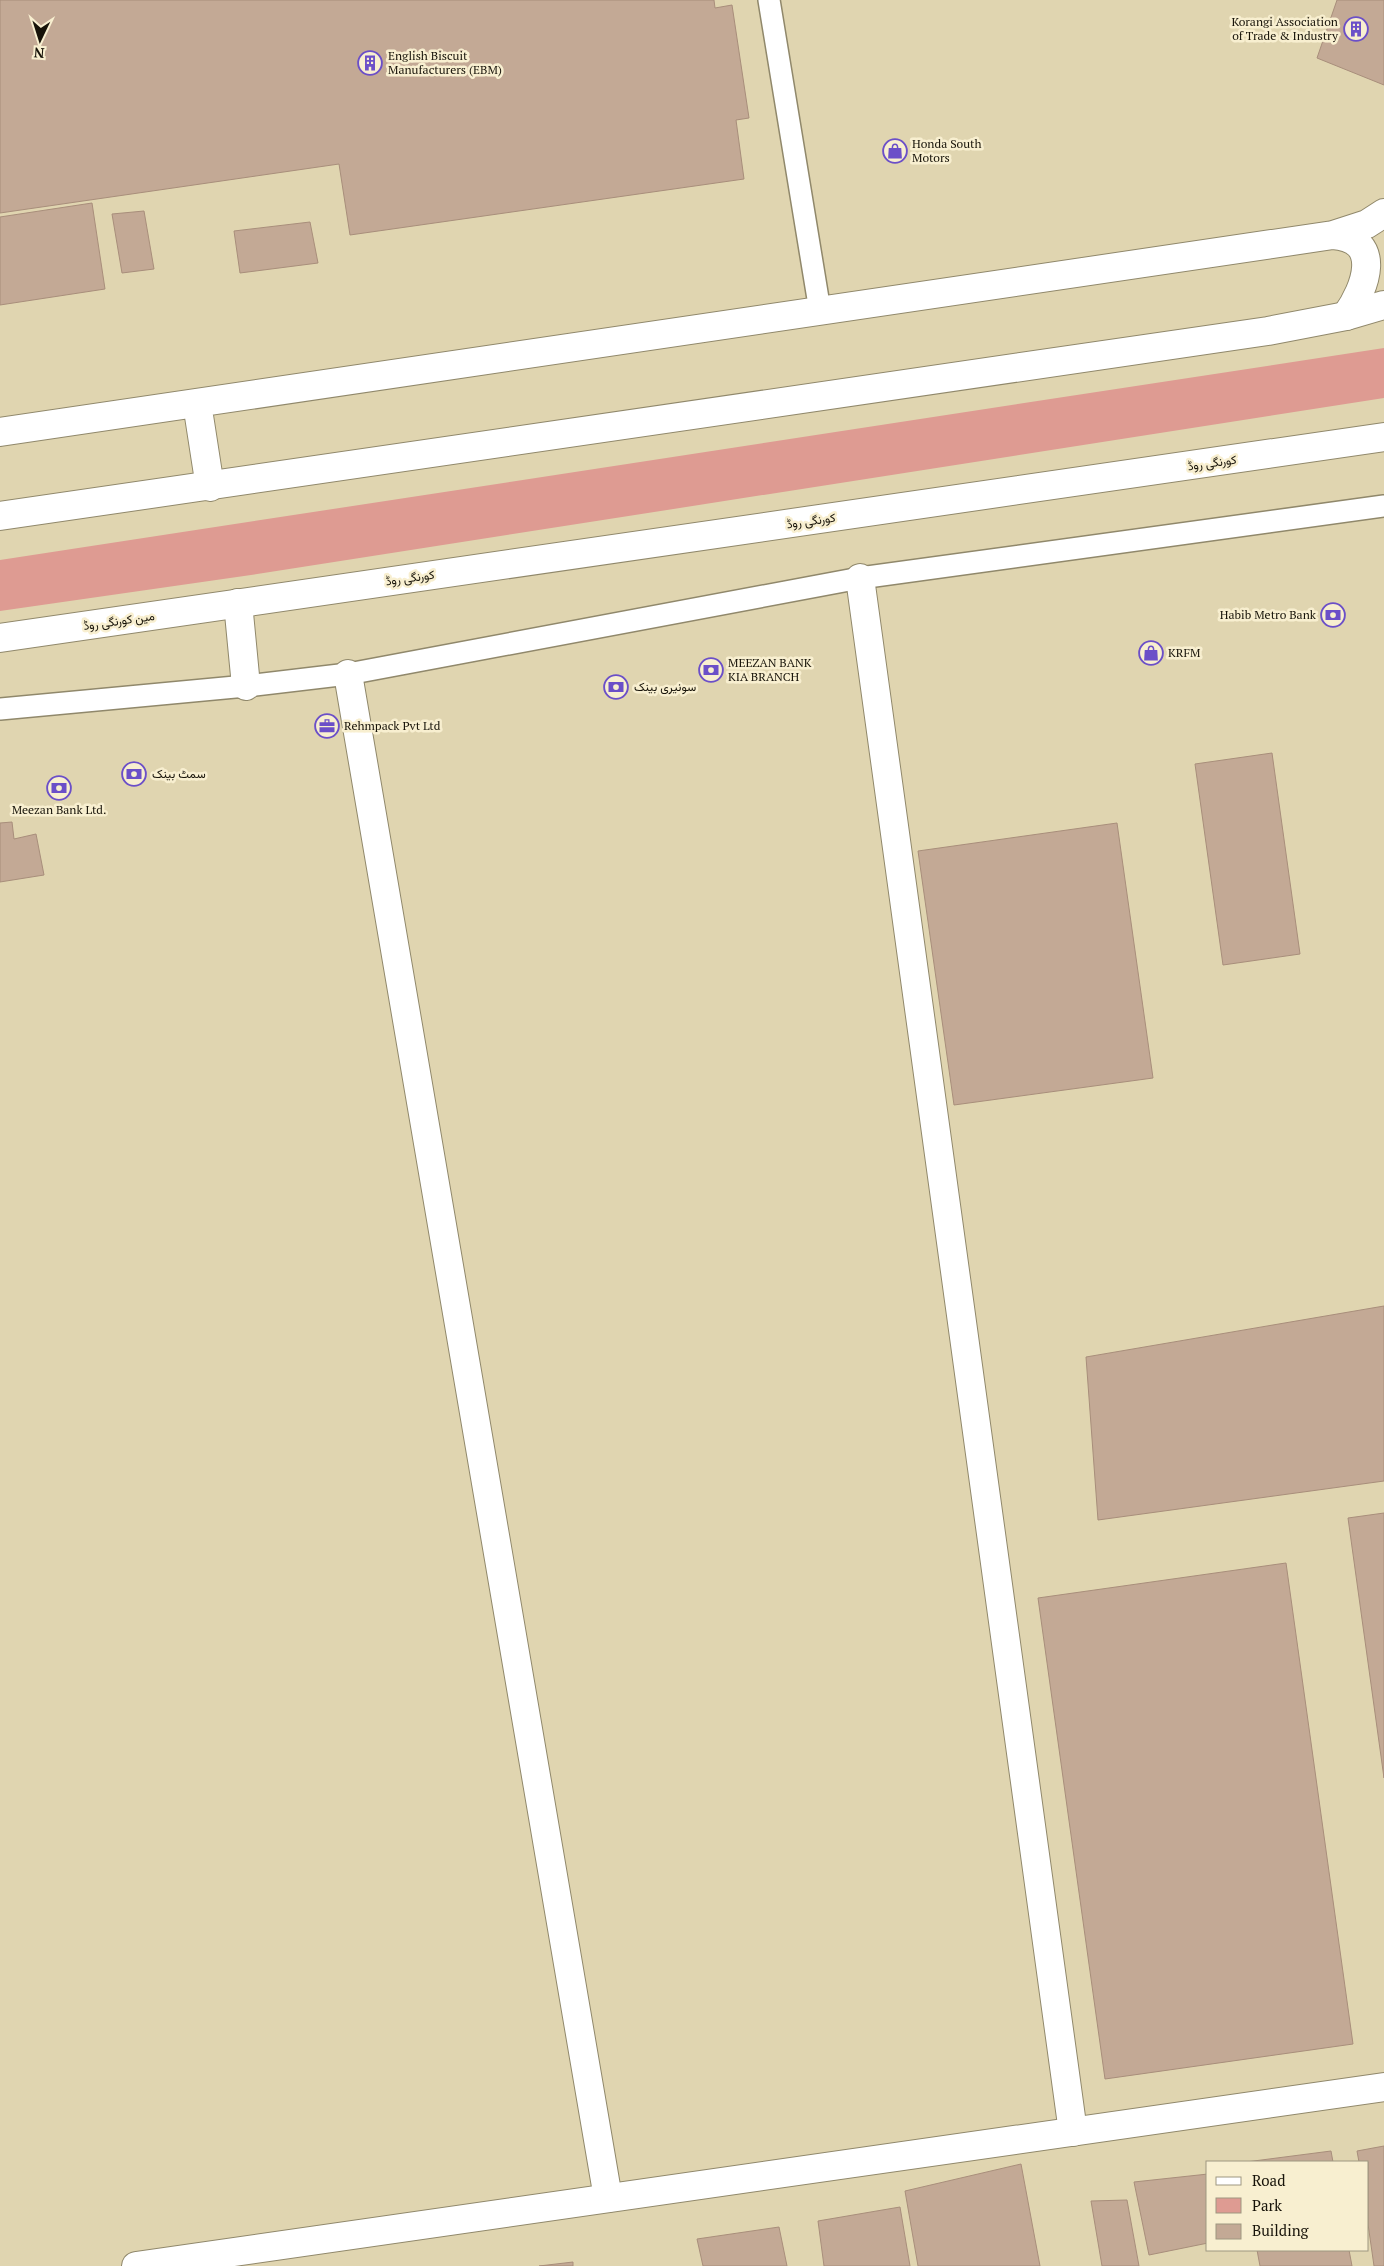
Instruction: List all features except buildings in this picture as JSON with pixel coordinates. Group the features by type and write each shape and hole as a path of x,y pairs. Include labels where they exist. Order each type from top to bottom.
{"street":[{"path":"0,432 1333,235 1367,224 1384,213"},
{"path":"1333,235 1342,236 1358,244 1364,251 1368,266 1362,290 1346,316"},
{"path":"0,516 210,487 1248,334 1346,316 1384,305"},
{"path":"197,403 210,487"},
{"name":"کورنگی روڈ","path":"238,603 1384,437"},
{"path":"860,578 1073,2132"},
{"path":"238,603 246,686"},
{"name":"مین کورنگی روڈ","path":"0,638 238,603"},
{"path":"348,674 608,2198"},
{"path":"136,2266 1384,2087"}],"lane":[{"path":"769,0 820,311"},
{"path":"0,709 246,686 348,674 860,578 1384,506"}],"shaded area":[{"path":"0,0 1384,0 1384,2266 0,2266"}],"green space":[{"path":"1384,348 1384,398 251,575 0,611 0,560"}],"place":[{"name":"Korangi Association of Trade & Industry","path":"1356,29"},
{"name":"English Biscuit Manufacturers (EBM)","path":"370,63"},
{"name":"Honda South Motors","path":"895,151"},
{"name":"Habib Metro Bank","path":"1333,615"},
{"name":"KRFM","path":"1151,653"},
{"name":"MEEZAN BANK KIA BRANCH","path":"711,670"},
{"name":"سونیری بینک","path":"616,687"},
{"name":"Rehmpack Pvt Ltd","path":"327,726"},
{"name":"سمٹ بینک","path":"134,774"},
{"name":"Meezan Bank Ltd.","path":"59,788"}]}
